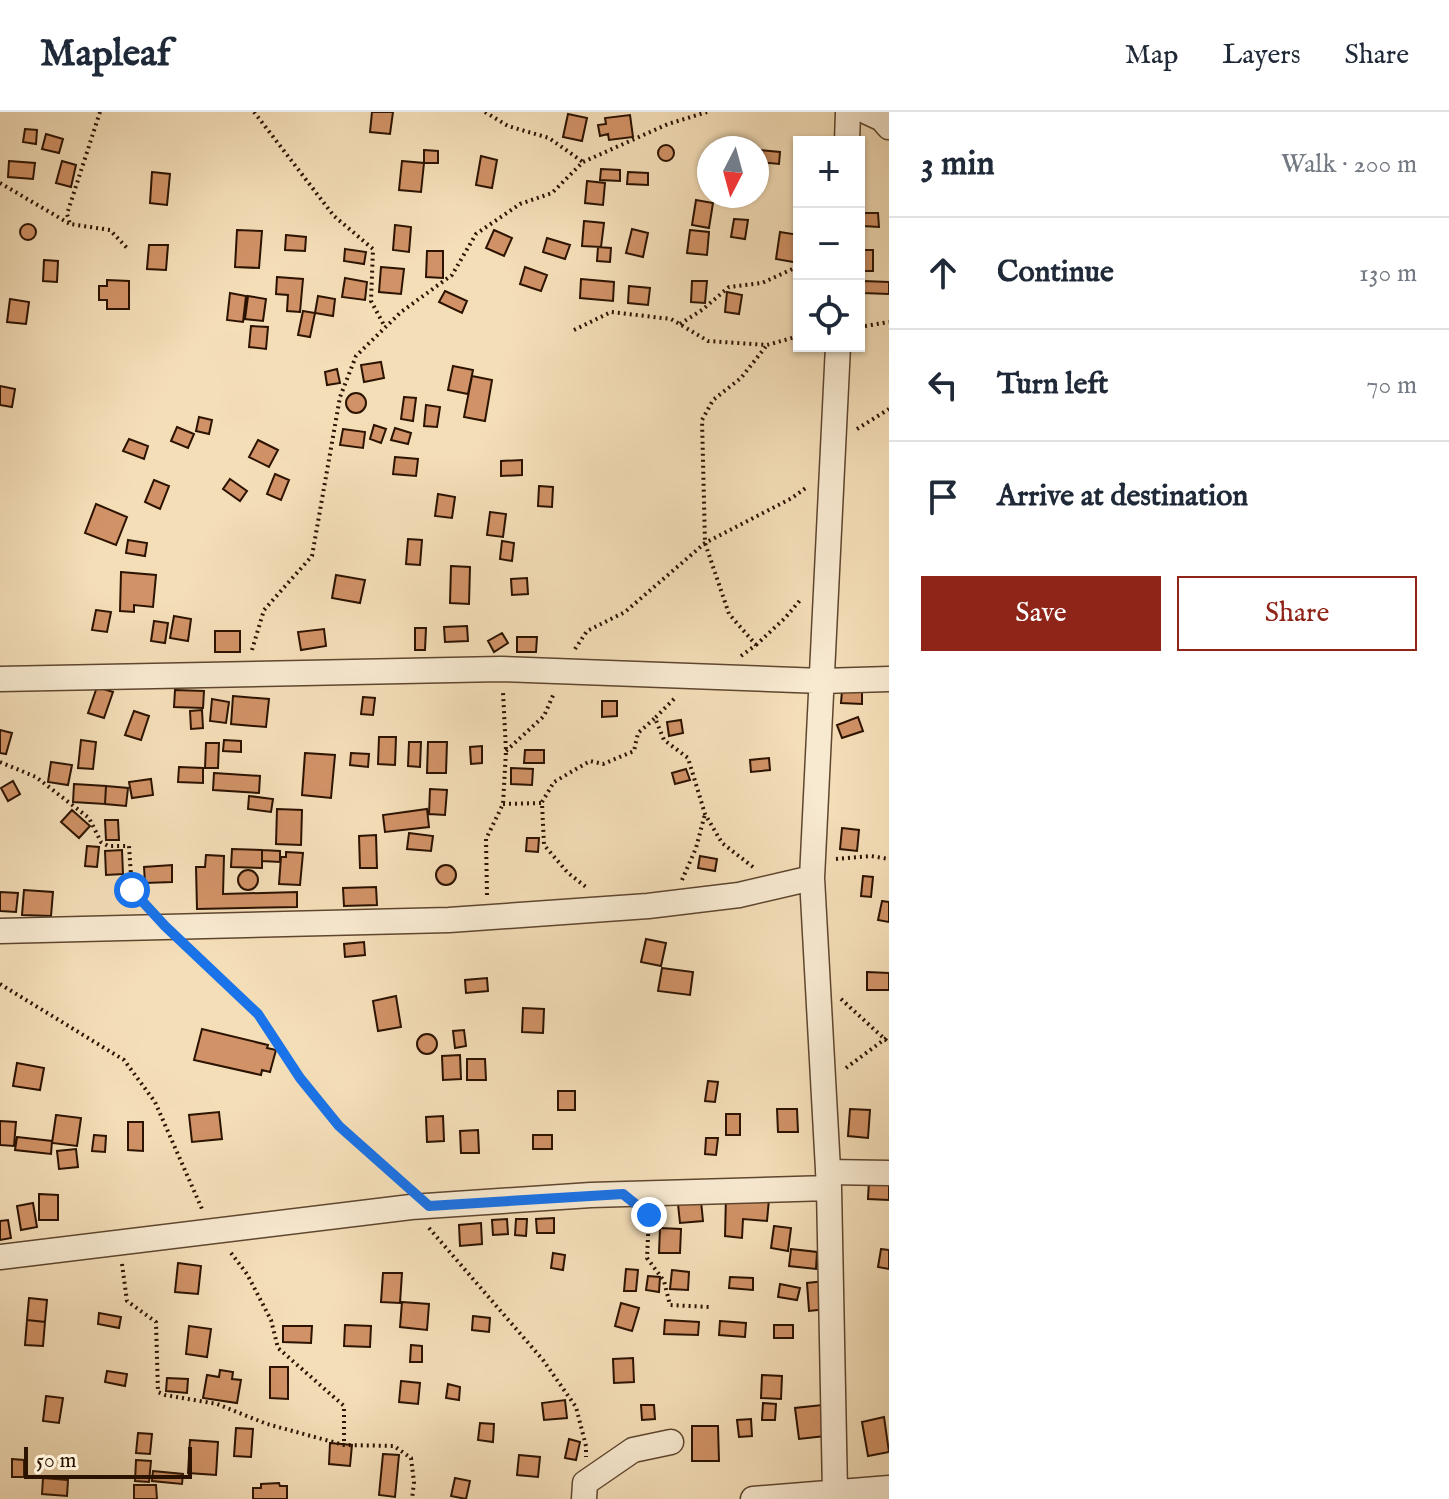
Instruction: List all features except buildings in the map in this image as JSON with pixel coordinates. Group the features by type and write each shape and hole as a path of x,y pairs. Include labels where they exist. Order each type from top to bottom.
{"street":[{"path":"847,136 848,112"},
{"path":"867,112 882,119 889,127"},
{"path":"835,1492 829,1180 812,878 838,352"},
{"path":"0,679 501,669 822,681 889,679"},
{"path":"0,931 488,917 739,895 812,878"},
{"path":"0,1257 420,1207 829,1180 889,1173"},
{"path":"584,1491 633,1450 671,1442"},
{"path":"753,1499 889,1488"}],"path":[{"path":"70,224 67,214 100,112"},
{"path":"254,112 334,216 373,249 371,301 385,327"},
{"path":"485,112 508,126 549,138 583,162"},
{"path":"245,676 264,610 312,556 340,397 356,356 401,312 452,275 476,234 520,204 552,193 583,162 668,124 707,112"},
{"path":"0,183 70,224 110,230 128,249"},
{"path":"680,324 729,287 762,283 793,269"},
{"path":"574,330 611,312 671,319 708,341 767,345 793,338"},
{"path":"865,326 889,322"},
{"path":"756,645 729,614 705,543 702,420 713,400 741,378 767,345"},
{"path":"506,751 544,716 560,671 587,631 625,612 705,543 792,498 833,459 854,431 889,409"},
{"path":"613,908 568,873 544,845 542,803 554,782 590,761 603,764 634,751 638,733 705,677 756,645 785,618 810,587"},
{"path":"488,917 486,839 503,804 506,751 501,669"},
{"path":"655,718 664,740 688,758 705,814 722,843 776,886"},
{"path":"0,762 36,777 89,818 101,842 108,846 129,846 132,890 165,926 258,1014 300,1078 339,1126 420,1207 534,1349 576,1407 586,1446 584,1491"},
{"path":"503,804 542,803"},
{"path":"672,903 696,848 705,814"},
{"path":"812,878 836,859 871,856 889,859"},
{"path":"818,979 886,1037 889,1043"},
{"path":"0,984 124,1060 155,1102 205,1215 247,1274 271,1320 278,1348 344,1406 344,1445"},
{"path":"824,1085 886,1037"},
{"path":"623,1194 649,1215 647,1258 664,1281 670,1305 709,1307"},
{"path":"119,1243 127,1301 156,1322 158,1392 217,1404 267,1424 344,1445 394,1446 411,1458 414,1482 412,1499"}],"route":[{"path":"132,890 165,926 258,1014 300,1078 339,1126 429,1206 623,1194 649,1215"}]}
